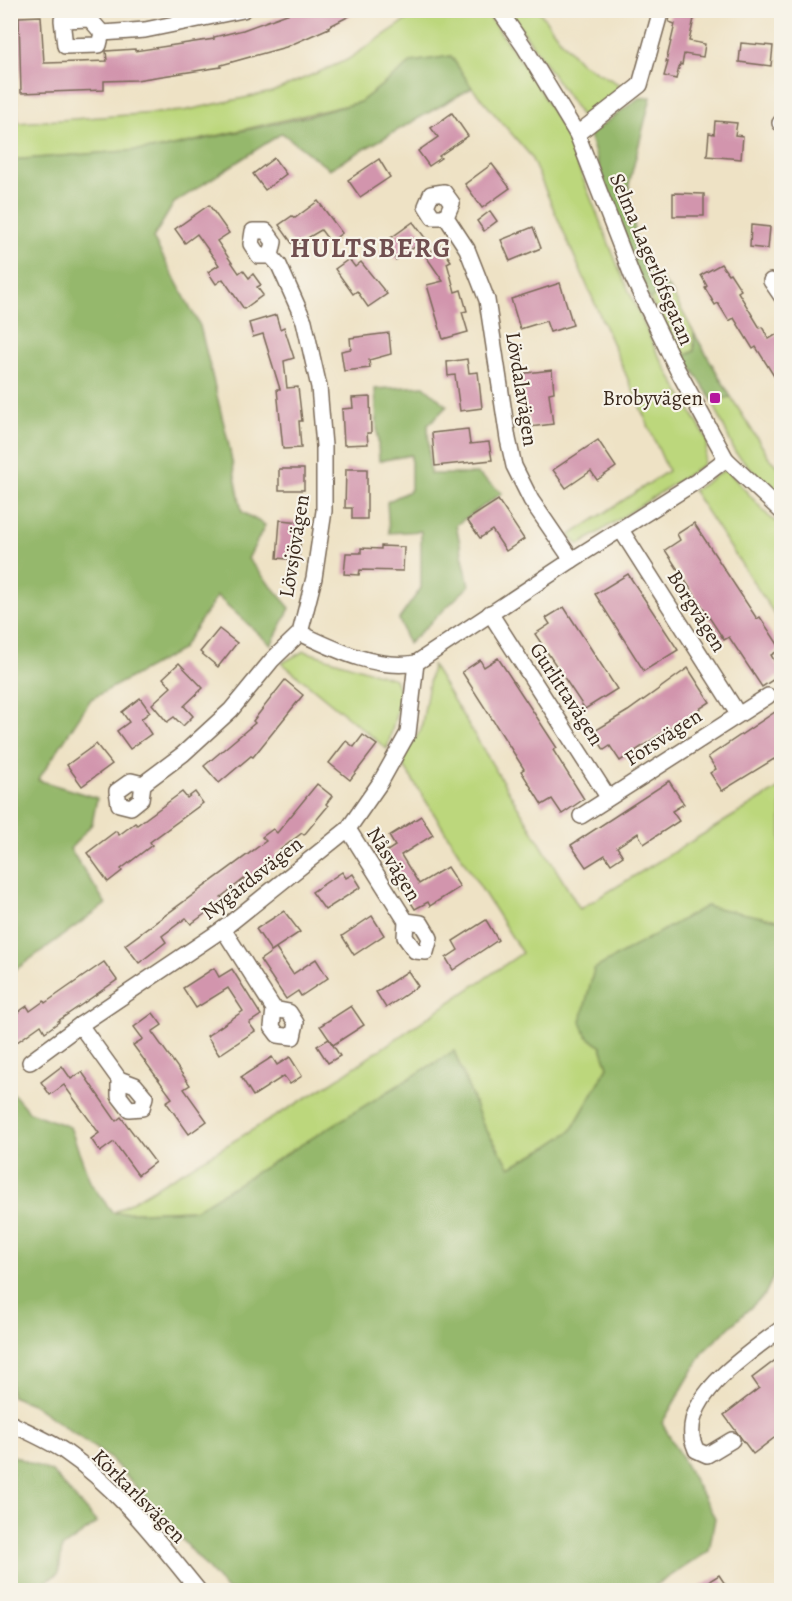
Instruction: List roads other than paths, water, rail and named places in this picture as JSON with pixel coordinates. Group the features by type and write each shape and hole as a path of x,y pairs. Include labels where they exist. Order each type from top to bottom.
{"street":[{"path":"102,33 145,30 243,10"},
{"name":"Selma Lagerlöfsgatan","path":"499,10 577,134 633,278 677,369 726,459 782,512"},
{"path":"577,134 640,85 661,10"},
{"name":"Lövdalavägen","path":"446,217 467,249 488,300 507,439 514,466 531,500 572,560"},
{"name":"Lövsjövägen","path":"272,256 279,265 304,321 319,387 324,446 324,511 314,578 300,633"},
{"path":"771,281 782,297"},
{"path":"143,784 183,754 231,710 272,660 300,633 361,659 400,666 416,663 698,480 726,459"},
{"name":"Borgvägen","path":"621,530 738,714"},
{"name":"Gurlittavägen","path":"490,613 608,797"},
{"name":"Nygårdsvägen","path":"30,1062 80,1025 223,929 348,829 380,783 408,733 416,663"},
{"name":"Forsvägen","path":"581,816 768,696"},
{"name":"Nåsvägen","path":"348,829 406,921"},
{"path":"223,929 274,1009"},
{"path":"80,1025 119,1079"},
{"path":"732,1440 706,1455 696,1450 692,1437 697,1407 717,1381 782,1328"},
{"name":"Körkarlsvägen","path":"10,1423 64,1451 105,1485 144,1525 198,1590"}],"place":[{"name":"Brobyvägen","path":"715,398"}],"district":[{"name":"HULTSBERG","path":"371,248"}]}
